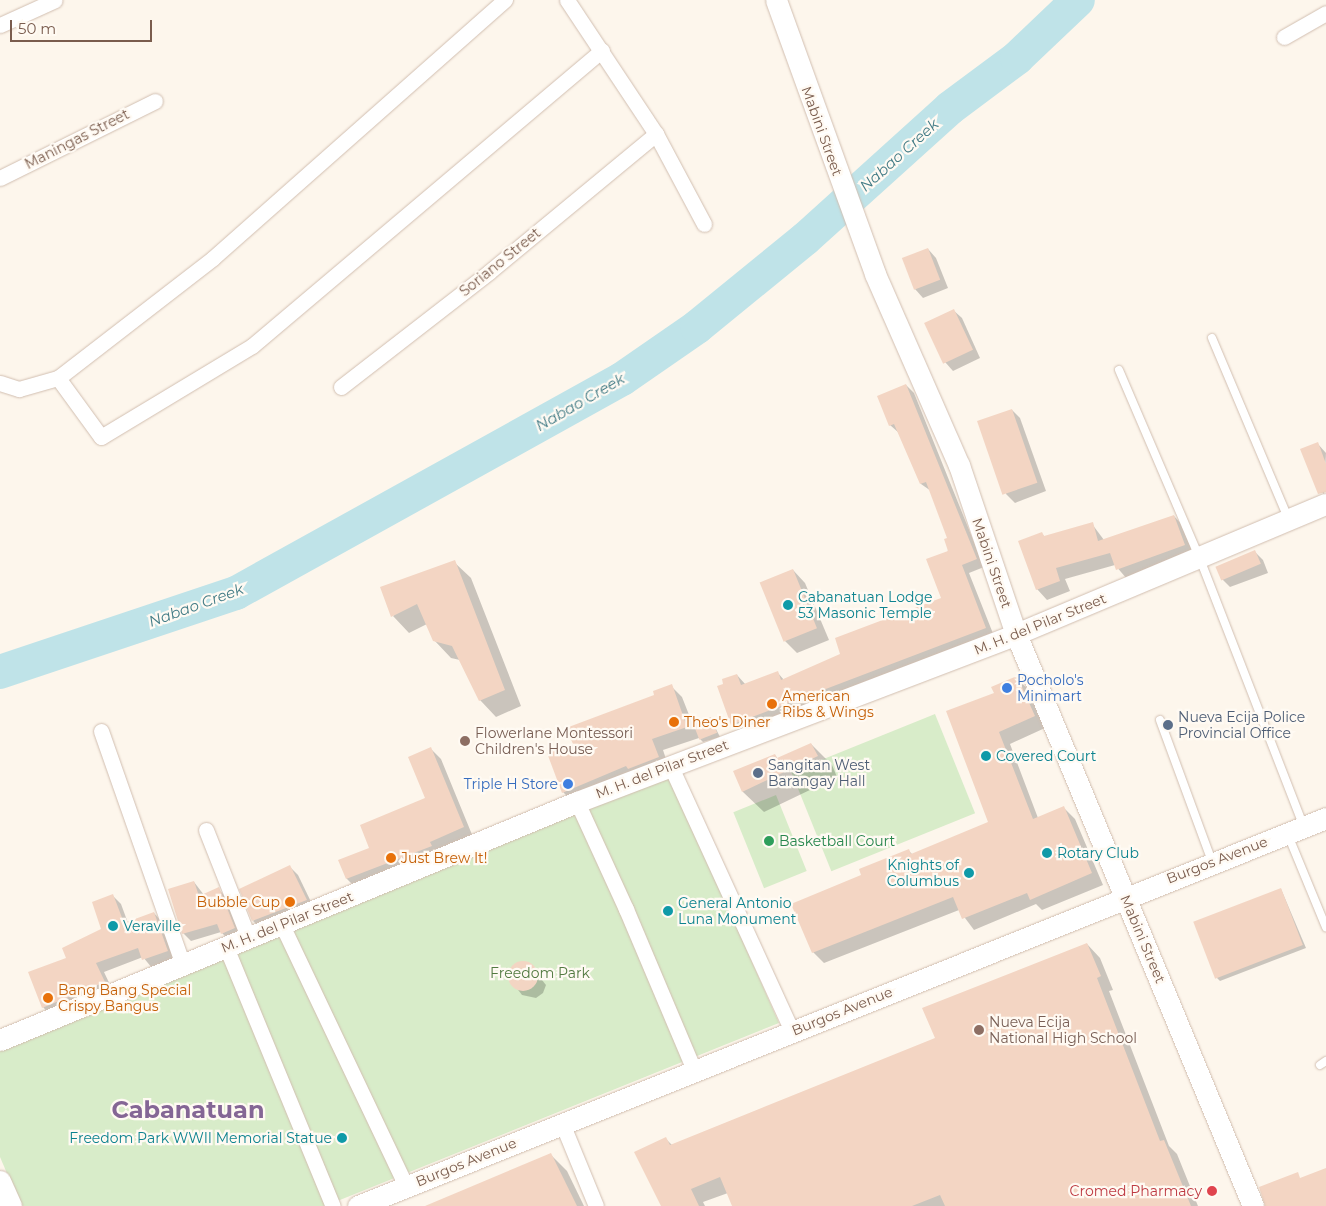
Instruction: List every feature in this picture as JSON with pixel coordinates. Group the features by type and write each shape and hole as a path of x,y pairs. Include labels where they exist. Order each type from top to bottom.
{"main road":[{"name":"Mabini Street","path":"776,0 833,163 875,274 959,465 1016,634 1253,1206"},
{"name":"M. H. del Pilar Street","path":"0,1040 577,802 1016,634 1200,559 1326,504"},
{"name":"Burgos Avenue","path":"358,1206 1125,896 1326,818"},
{"path":"0,1181 11,1206"}],"street":[{"path":"0,25 55,0"},
{"path":"0,383 19,389 58,378 213,258 504,0"},
{"path":"567,0 656,134 704,224"},
{"path":"1284,37 1326,13"},
{"path":"58,378 101,437 236,356 252,346 602,50"},
{"name":"Maningas Street","path":"0,178 155,101"},
{"name":"Soriano Street","path":"341,387 489,272 656,134"},
{"path":"101,731 183,965"},
{"path":"671,767 792,1031"},
{"path":"577,802 626,909 694,1070"},
{"path":"206,830 248,938"},
{"path":"282,925 406,1186"},
{"path":"226,947 333,1206"},
{"path":"564,1128 596,1206"}],"lane":[{"path":"1212,338 1289,520"},
{"path":"1119,370 1200,559 1296,830 1326,928"},
{"path":"1160,720 1212,863"}],"green space":[{"path":"935,714 975,813 831,871 791,772"},
{"name":"Freedom Park","path":"669,774 779,1023 325,1206 21,1206 0,1157 0,1045"},
{"name":"Basketball Court","path":"776,795 807,871 764,888 733,812"}],"building":[{"path":"928,248 940,280 914,290 902,258"},
{"path":"954,309 973,350 943,364 924,323"},
{"path":"906,384 977,559 962,565 986,628 731,725 717,686 723,684 722,679 737,674 741,685 778,671 781,680 840,654 835,638 941,598 926,559 948,551 944,539 947,538 926,482 920,484 894,424 889,426 877,396"},
{"path":"1012,409 1037,483 1002,495 977,421"},
{"path":"1318,442 1326,464 1326,492 1318,494 1300,449"},
{"path":"1174,515 1185,545 1116,570 1110,553 1056,568 1060,581 1036,590 1018,541 1042,532 1044,536 1093,522 1098,541"},
{"path":"1255,550 1261,564 1221,581 1215,567"},
{"path":"455,560 505,690 479,701 452,646 433,641 417,604 391,617 380,587"},
{"name":"Cabanatuan Lodge 53 Masonic Temple","path":"793,569 817,628 784,642 760,582"},
{"path":"1017,676 1035,716 999,732 1033,819 1064,806 1092,873 1030,900 1027,893 962,919 953,897 812,953 791,904 861,875 859,869 909,849 911,854 988,822 946,711 994,693 991,687"},
{"path":"672,684 687,727 652,739 659,757 628,769 626,766 562,793 547,753 573,744 566,728 654,695 653,691"},
{"path":"711,717 717,733 699,740 693,724"},
{"name":"Sangitan West Barangay Hall","path":"811,743 818,756 742,792 733,771 775,754 777,758"},
{"path":"431,747 464,827 430,842 432,846 346,879 338,860 369,848 360,825 425,798 408,757"},
{"path":"290,865 307,900 252,921 239,889"},
{"path":"194,881 199,896 219,887 235,928 221,934 217,924 182,934 168,889"},
{"path":"1281,888 1303,945 1215,979 1193,922"},
{"path":"113,894 124,923 154,912 168,951 142,960 138,948 96,963 105,982 42,1008 28,972 66,958 62,948 101,929 92,902"},
{"name":"Nueva Ecija National High School","path":"1087,943 1101,976 1097,978 1160,1141 1164,1140 1191,1206 945,1206 940,1195 912,1206 732,1206 720,1177 691,1189 699,1206 661,1206 634,1152 666,1137 670,1145 935,1038 922,1008"},
{"path":"523,961 534,965 538,976 534,987 523,991 512,987 508,976 512,965"},
{"path":"551,1153 577,1206 425,1206"},
{"path":"1326,1168 1326,1206 1265,1206 1259,1187 1298,1172 1300,1178"}],"waterway":[{"name":"Nabao Creek","path":"0,672 236,593 622,379 697,327 805,239 950,108 1017,58 1078,0"}],"place":[{"name":"Cabanatuan Lodge 53 Masonic Temple","path":"788,605"},
{"name":"Pocholo's Minimart","path":"1007,688"},
{"name":"American Ribs & Wings","path":"772,704"},
{"name":"Theo's Diner","path":"674,722"},
{"name":"Nueva Ecija Police Provincial Office","path":"1168,725"},
{"name":"Flowerlane Montessori Children's House","path":"465,741"},
{"name":"Covered Court","path":"986,756"},
{"name":"Sangitan West Barangay Hall","path":"758,773"},
{"name":"Triple H Store","path":"568,784"},
{"name":"Basketball Court","path":"769,841"},
{"name":"Rotary Club","path":"1047,853"},
{"name":"Just Brew It!","path":"391,858"},
{"name":"Knights of Columbus","path":"969,873"},
{"name":"Bubble Cup","path":"290,902"},
{"name":"General Antonio Luna Monument","path":"668,911"},
{"name":"Veraville","path":"113,926"},
{"name":"Bang Bang Special Crispy Bangus","path":"48,998"},
{"name":"Nueva Ecija National High School","path":"979,1030"},
{"name":"Freedom Park WWII Memorial Statue","path":"342,1138"},
{"name":"Cromed Pharmacy","path":"1212,1191"}],"district":[{"name":"Cabanatuan","path":"188,1110"}]}
